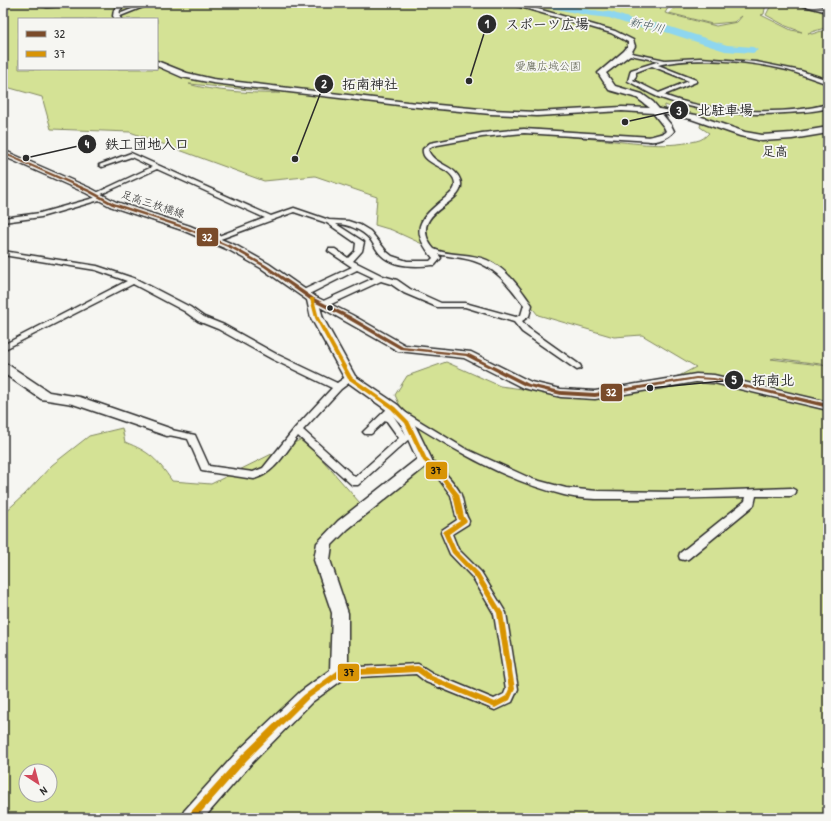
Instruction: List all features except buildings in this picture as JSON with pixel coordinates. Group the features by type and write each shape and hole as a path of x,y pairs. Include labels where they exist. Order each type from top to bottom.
{"street":[{"path":"32,3 47,6 82,3"},
{"path":"124,3 117,10 117,18 151,3"},
{"path":"329,222 335,221 358,228 371,236 384,253 396,260 419,264 432,263 437,258 423,239 422,231 427,217 437,206 454,194 458,188 458,182 450,170 428,157 425,150 430,145 482,135 524,131 652,139 666,135 670,131 668,125 659,116 658,111 648,100 630,92 612,88 602,73 627,53 632,46 631,41 613,32 510,3"},
{"path":"797,3 828,10"},
{"path":"627,53 664,60 735,60 768,63 800,71 828,82"},
{"path":"664,60 633,71 633,76 630,80 645,90 693,106 734,112 776,112 828,106"},
{"path":"158,62 185,75 213,81 407,104 491,112 537,114 622,109 658,111 693,117 743,134 762,138 792,136 828,130"},
{"path":"652,64 694,81 658,95"},
{"name":"足高三枚橋線","path":"3,154 113,204 186,228 246,255 308,296 402,348 467,355 527,385 561,393 595,395 696,378 714,379 828,406"},
{"path":"102,165 131,155 270,218"},
{"path":"3,220 41,215 98,196 157,167"},
{"path":"213,240 294,210 329,222 360,242 360,249 357,254 348,261"},
{"path":"429,249 444,254 477,259 495,267 514,285 528,305 525,316 516,320"},
{"path":"332,251 357,267 380,278 394,282 407,291 440,305 465,305 516,320 525,330 577,368"},
{"path":"3,254 97,268 133,281 201,319 221,327 275,358 338,387"},
{"path":"191,818 250,752 306,697 340,673 418,669 430,678 495,705 508,698 512,689 500,613 477,575 454,552 446,533 464,520 461,518 456,494 439,473 425,460 407,422 390,411 350,378 317,318 308,296 357,267"},
{"path":"324,304 380,278"},
{"path":"3,348 133,281"},
{"path":"3,367 46,396 75,400 167,432 192,437 205,469 254,476 266,470 298,430 338,387 350,378"},
{"path":"298,430 355,483 404,439 390,411"},
{"path":"368,432 390,411"},
{"path":"390,411 461,450 530,482 566,492 597,495 676,496 790,492"},
{"path":"340,673 340,613 322,560 325,543 342,525 425,460"},
{"path":"684,556 750,502 750,493"}],"green space":[{"name":"愛鷹広域公園","path":"3,3 671,3 665,13 716,26 737,22 742,16 734,22 712,24 669,13 679,3 736,5 766,3 764,14 761,15 791,30 802,32 786,26 766,15 772,3 788,3 828,13 828,27 808,33 812,34 828,29 828,365 775,358 771,359 828,366 828,818 3,818 3,514 25,494 52,465 89,436 122,428 125,442 141,449 152,457 162,467 172,481 211,484 300,440 318,455 360,503 360,507 423,456 395,395 407,376 446,362 500,386 583,397 643,388 681,375 696,367 642,335 614,337 538,315 516,288 477,259 444,254 392,230 375,225 377,197 315,176 264,181 130,132 51,129 42,97 3,86","holes":["189,84 280,93 234,92","665,105 752,137 746,138 701,123 700,127 709,133 700,140 658,145 566,136 519,128 654,137 664,130"]}],"waterway":[{"name":"新中川","path":"541,3 591,13 611,15 636,24 657,26 725,48 753,50"}],"transit line":[{"name":"32","path":"3,153 89,191 113,204 186,228 233,248 265,266 312,299 348,317 402,348 467,355 527,385 561,393 595,395 696,378 714,379 828,406"},
{"name":"37","path":"191,818 244,758 306,697 339,673 418,669 430,678 495,705 508,698 512,689 500,613 477,575 454,551 446,533 464,521 461,518 456,494 439,473 425,460 407,422 393,408 350,378 317,318 312,299"}],"place":[{"name":"スポーツ広場","path":"469,81"},
{"name":"北駐車場","path":"625,122"},
{"name":"鉄工団地入口","path":"26,158"},
{"name":"拓南神社","path":"295,159"},
{"name":"拓南北","path":"650,388"}],"district":[{"name":"足高","path":"775,151"}]}
